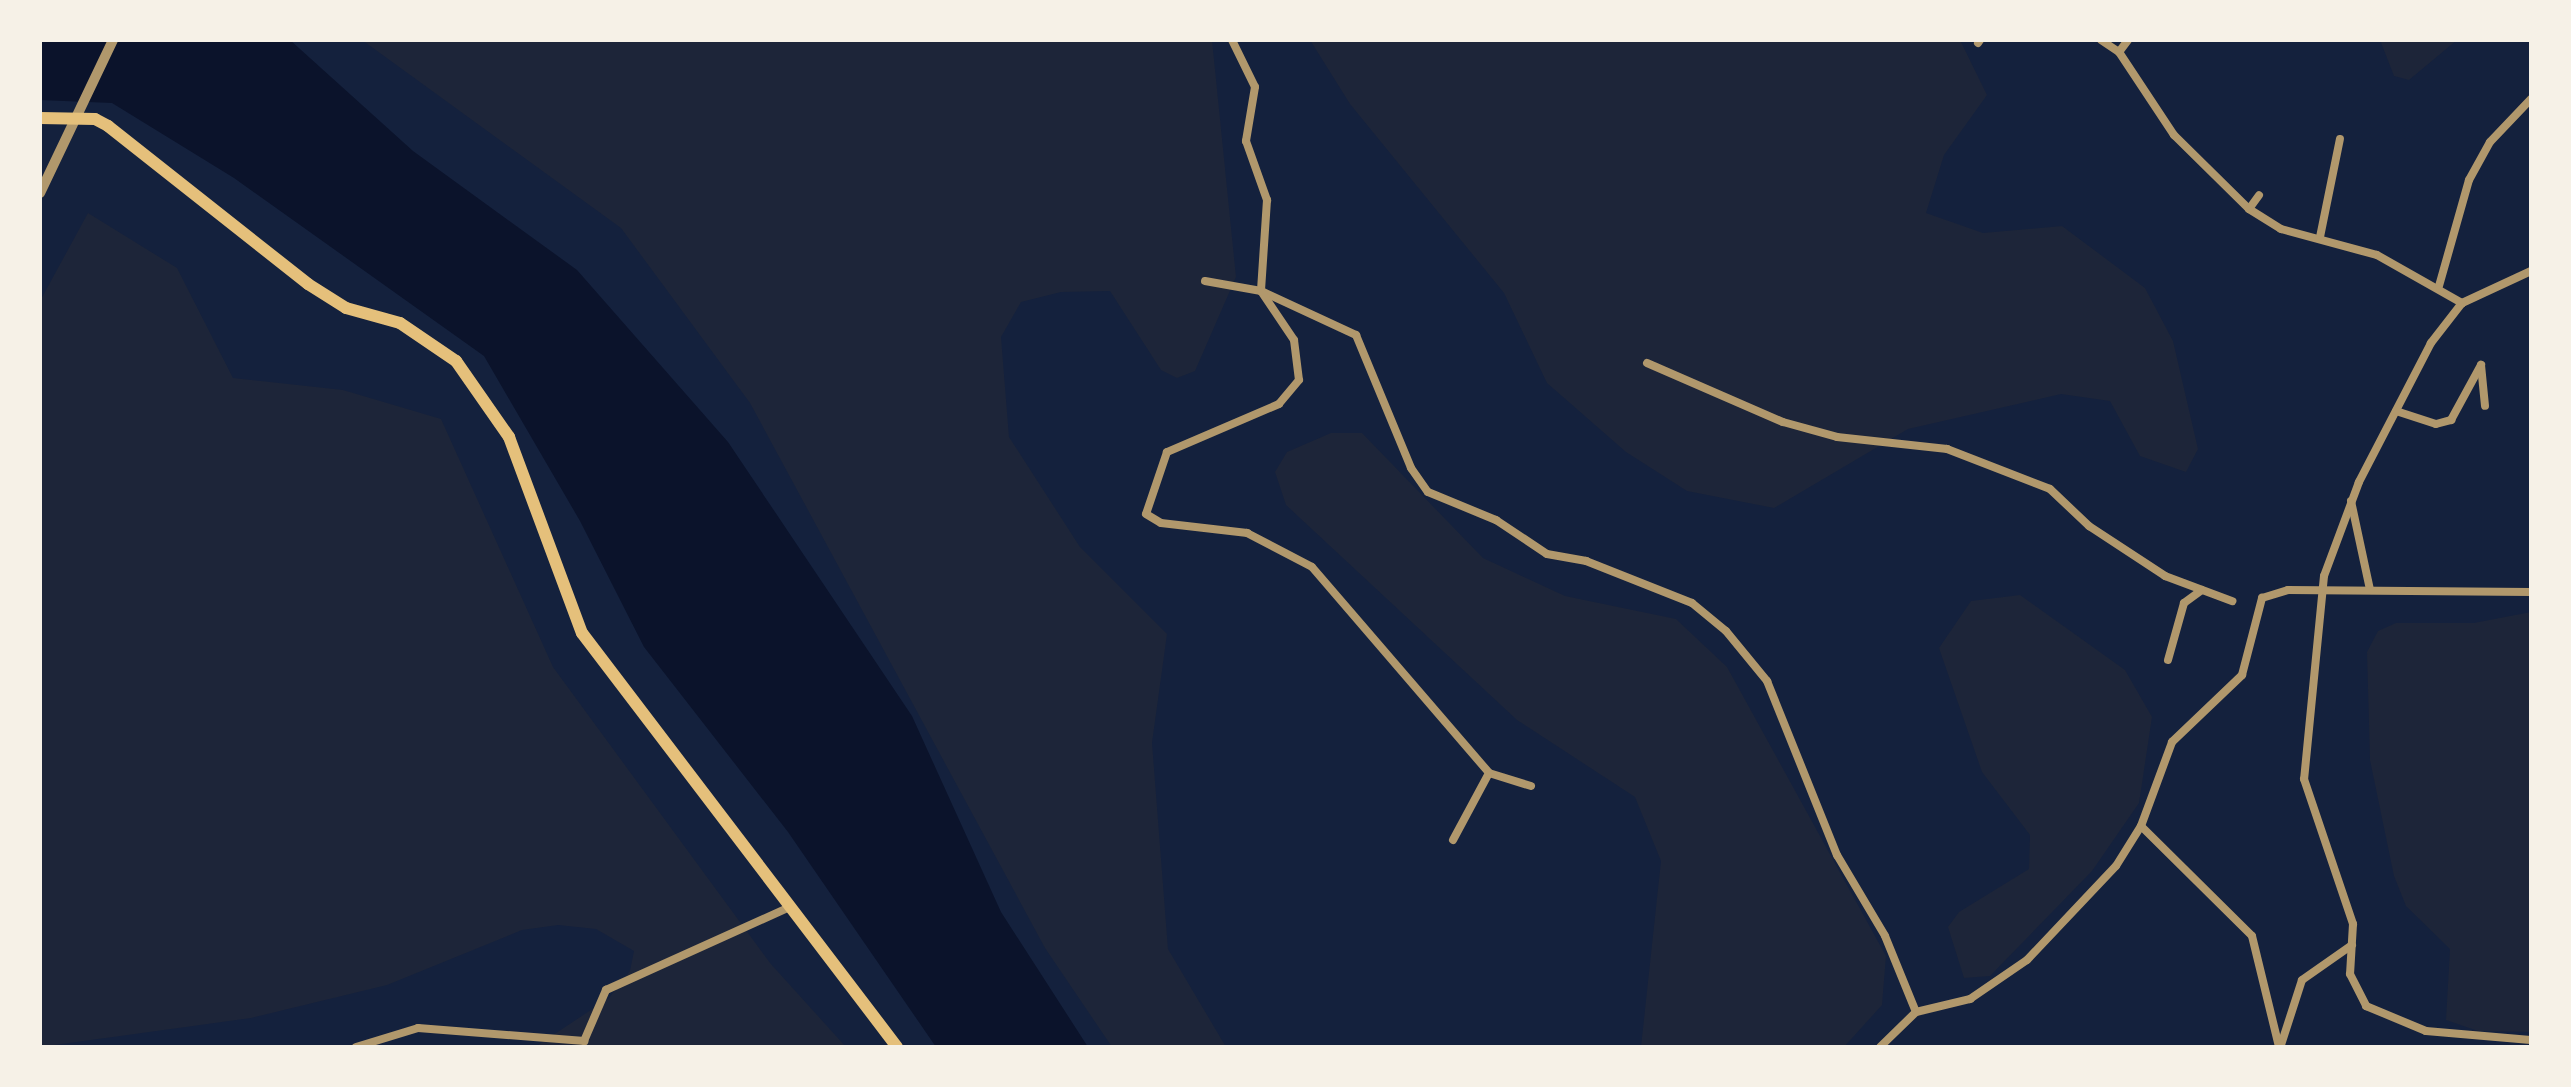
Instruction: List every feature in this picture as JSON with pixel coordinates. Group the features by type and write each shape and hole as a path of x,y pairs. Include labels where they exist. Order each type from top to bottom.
{"main road":[{"path":"40,118 95,119 108,126 308,284 346,308 400,323 456,361 508,437 562,592 582,633 897,1047"}],"street":[{"path":"40,194 114,40"},
{"path":"1232,40 1255,87 1246,141 1267,200 1261,291 1294,340 1299,380 1292,396 1167,452 1146,514 1160,523 1247,533 1312,567 1488,772 1530,786"},
{"path":"2101,40 2119,52 2174,135 2250,210 2281,228 2377,254 2439,286 2462,303"},
{"path":"2119,52 2128,40"},
{"path":"2439,286 2469,180 2490,142 2531,99"},
{"path":"2320,237 2340,138"},
{"path":"2250,210 2259,195"},
{"path":"2531,271 2462,303 2431,343 2351,501 2322,591 2304,780 2353,924 2354,987 2378,1016 2426,1032 2531,1040"},
{"path":"1204,281 1261,291 1356,335 1411,468 1428,492 1496,520 1547,554 1586,560 1692,602 1726,631 1767,681 1837,854 1885,936 1916,1012"},
{"path":"1648,363 1782,422 1837,437 1947,449 2050,489 2088,526 2165,576 2232,601"},
{"path":"2396,410 2436,424 2451,420 2481,364 2486,406"},
{"path":"2351,501 2370,590"},
{"path":"2168,660 2184,603 2202,590"},
{"path":"1880,1047 1916,1012 1970,998 2027,960 2116,866 2142,826 2172,742 2242,675 2262,598 2274,592 2531,592"},
{"path":"1453,840 1488,772"},
{"path":"2142,826 2252,936 2280,1047"},
{"path":"356,1047 418,1028 584,1041 606,990 790,907"},
{"path":"2280,1047 2302,980 2352,945"}],"shaded area":[{"path":"40,40 290,40 413,151 577,270 728,442 912,716 1001,912 1088,1047 936,1047 788,832 644,647 580,521 484,356 234,178 112,103 40,100"},
{"path":"362,40 1212,40 1236,277 1195,371 1177,378 1161,370 1110,291 1061,292 1021,302 1001,337 1009,437 1080,547 1167,634 1152,743 1168,949 1226,1047 1112,1047 1045,948 750,403 621,228"},
{"path":"1310,40 1960,40 1987,95 1944,155 1926,213 1983,233 2062,226 2145,288 2173,341 2198,449 2186,472 2140,456 2110,401 2061,394 1908,429 1774,508 1687,491 1626,452 1547,383 1504,293 1350,104"},
{"path":"2380,40 2457,40 2409,80 2394,76"},
{"path":"88,213 177,268 233,378 343,390 441,419 553,667 770,963 846,1047 535,1047 609,998 630,971 634,951 596,929 558,925 522,930 387,985 251,1018 40,1047 40,301"},
{"path":"1331,433 1362,433 1483,558 1565,596 1676,619 1727,667 1886,956 1882,1005 1844,1047 1641,1047 1661,861 1635,797 1517,720 1286,505 1275,472 1287,452"},
{"path":"2020,595 2125,670 2152,717 2139,803 2092,871 1990,976 1964,978 1948,927 1959,912 2029,869 2030,835 1982,772 1939,648 1971,601"},
{"path":"2531,612 2531,1032 2478,1031 2446,1020 2450,949 2406,906 2394,876 2370,760 2367,652 2378,631 2396,623 2474,623"}]}
